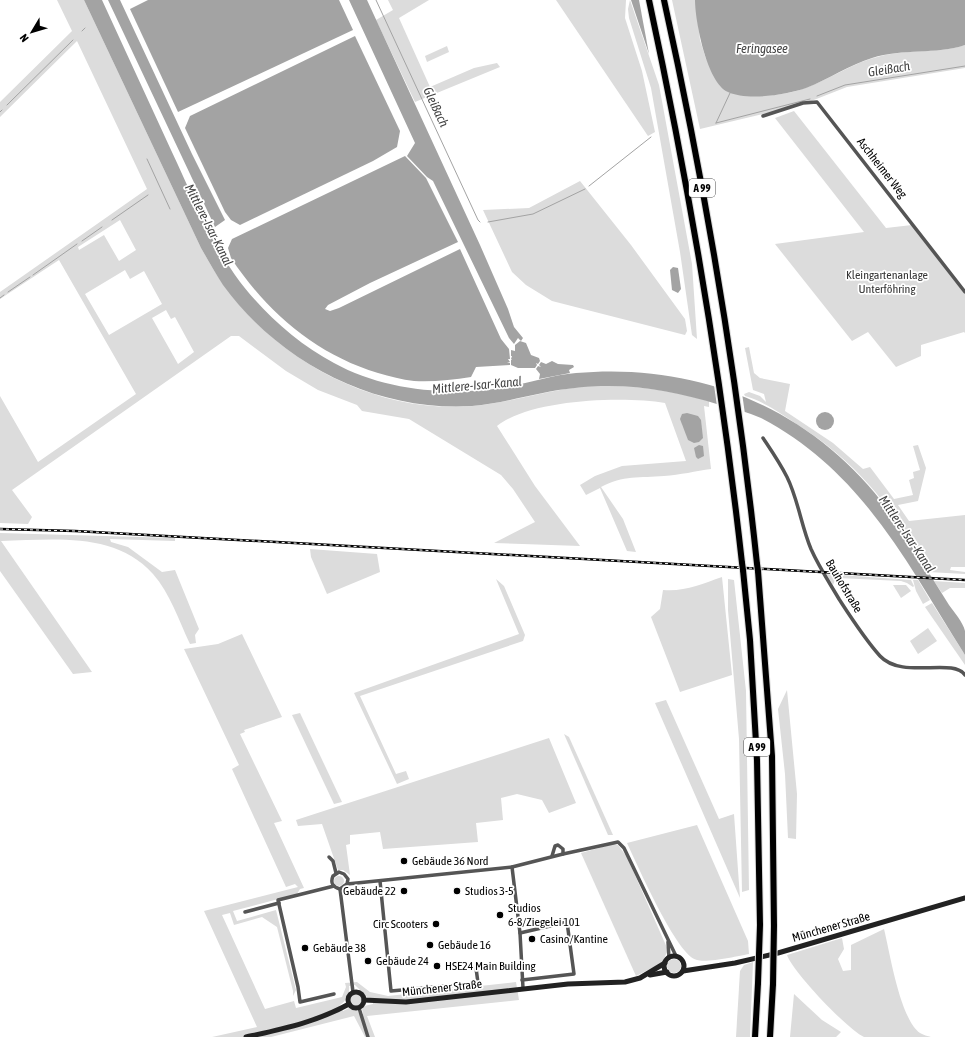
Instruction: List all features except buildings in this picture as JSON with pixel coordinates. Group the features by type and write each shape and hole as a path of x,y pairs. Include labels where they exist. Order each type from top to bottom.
{"highway":[{"name":"A 99","path":"649,0 697,238 719,373 743,570 750,640 757,760 760,925 755,1037"},
{"name":"A 99","path":"664,0 686,102 721,293 734,378 758,571 772,756 774,926 770,1037"}],"main road":[{"name":"Münchener Straße","path":"683,971 735,964 965,898"},
{"path":"676,956 683,961 683,971 675,975 667,972 667,960 676,956"},
{"name":"Münchener Straße","path":"644,976 667,960"},
{"name":"Münchener Straße","path":"683,961 700,968"},
{"name":"Münchener Straße","path":"364,1000 406,1002 523,988 568,984 625,982 657,972 667,972"},
{"path":"354,992 361,993 364,1000 359,1008 353,1008 349,1004 349,996 354,992"},
{"path":"246,1037 312,1021 349,1004"}],"street":[{"name":"Aschheimer Weg","path":"763,116 803,103 817,102 965,292"},
{"name":"Bauhofstraße","path":"763,438 787,477 810,548 821,570 864,638 881,658 894,666 907,668 954,669 963,671 965,675"},
{"path":"340,889 347,884 512,867 608,843 621,843 676,956"},
{"path":"552,856 553,849 558,845 563,849 563,854"},
{"path":"329,857 333,860 336,873 332,879 334,886"},
{"path":"512,867 520,933 523,988"},
{"path":"336,873 341,873 346,876 347,884"},
{"name":"Münchener Straße","path":"380,881 391,991 478,983 476,968"},
{"path":"334,994 300,1002 298,987 278,900 334,886 340,889"},
{"path":"340,889 354,992"},
{"path":"245,912 279,903"},
{"path":"520,933 567,922 574,974 522,980"},
{"path":"666,937 670,951 667,960"},
{"path":"359,1008 368,1037"}],"green space":[{"path":"57,0 84,0 201,248 220,280 246,312 272,337 301,359 333,377 366,391 401,401 437,406 486,405 561,390 591,386 625,386 659,390 709,401 709,407 704,406 711,469 617,480 601,487 623,519 636,552 627,551 600,488 586,495 580,485 595,476 622,466 686,461 665,403 602,400 554,405 532,410 512,417 497,426 535,486 580,546 494,543 535,522 513,489 501,475 409,419 362,411 357,405 318,390 286,371 239,336 231,336 12,490 32,517 28,524 0,523 0,396 38,462 136,394 59,260 0,299 0,292 147,189 77,41 0,117 0,102 72,31","holes":["120,220 136,250 119,261 104,235 79,250 78,247","125,270 130,279 144,271 162,304 109,335 85,294","166,310 171,319 175,317 194,352 178,364 152,318"]},
{"path":"388,0 429,0 399,18 430,87 474,68 497,63 500,67 415,102 376,20 393,10"},
{"path":"556,0 626,0 625,18 642,71 655,132 648,136"},
{"path":"630,0 659,85 692,264 697,339 692,335 680,252 651,88 629,18 628,9"},
{"path":"672,0 695,0 700,40 706,59 751,96 778,95 792,92 815,84 861,62 891,54 944,50 965,45 965,68 847,87 801,105 700,129"},
{"path":"447,46 449,52 427,62 425,56"},
{"name":"Kleingartenanlage Unterföhring","path":"794,111 886,228 912,225 965,294 965,333 964,332 921,345 921,356 896,367 868,332 852,341 775,244 864,232 775,118"},
{"path":"580,181 631,245 685,319 687,331 685,335 552,301 526,285 512,272 483,210 529,208"},
{"path":"749,347 754,373 760,378 790,384 785,411 833,443 863,469 870,467 894,499 913,495 909,480 914,478 913,472 920,470 913,446 918,445 926,468 918,501 898,505 909,521 965,515 965,567 951,567 950,570 965,572 965,574 928,572 886,506 854,469 827,445 808,432 772,408 745,396 744,394 749,392 760,396 766,402 764,394 753,390 745,348"},
{"path":"0,533 175,538 175,541 110,539 111,542 128,547 162,572 175,570 199,629 195,635 196,643 190,644 169,598 153,574 138,560 102,544 82,541 1,541 92,672 73,674 0,571"},
{"path":"310,549 377,554 380,572 327,594 311,557"},
{"path":"826,574 911,580 914,586 913,587 901,581 838,578 835,580 833,585"},
{"path":"722,577 732,675 680,692 651,617 660,609 663,590 686,589"},
{"path":"496,579 504,586 525,635 523,641 360,696 396,774 406,771 409,779 397,784 354,693 519,634"},
{"path":"728,579 734,580 746,691 749,890 742,892 739,739 728,610"},
{"path":"913,580 918,580 930,600 923,604 916,591"},
{"path":"934,581 965,583 965,588 950,588 942,593"},
{"path":"893,585 906,585 911,591 901,598"},
{"path":"932,603 965,655 965,665 925,607"},
{"path":"928,628 937,641 918,654 910,641"},
{"path":"242,634 282,717 244,730 245,732 240,734 282,821 274,823 304,888 300,889 297,894 233,911 237,921 276,910 296,990 293,996 277,927 262,917 234,925 230,913 222,915 265,1009 294,1001 296,1008 342,997 346,987 345,983 357,982 370,992 388,996 516,982 519,1000 367,1016 375,1037 365,1037 354,1016 271,1037 212,1037 257,1027 204,911 298,887 295,884 286,887 232,769 239,765 184,649 218,644","holes":["355,985 367,997 373,999 373,1004 364,1006 362,1009 363,1014 360,1015 357,1010 349,1008 343,1011 340,1005 347,997 349,986"]},
{"path":"787,690 797,794 796,839 788,838 785,774 778,709"},
{"path":"666,700 719,819 734,814 740,898 655,703"},
{"path":"300,713 342,802 334,804 292,715"},
{"path":"564,734 569,737 613,835 608,835"},
{"path":"549,738 576,803 549,813 542,800 517,794 501,798 503,820 476,823 478,842 383,849 380,832 350,835 350,844 346,845 350,875 343,870 338,870 322,824 298,826 296,820"},
{"path":"697,825 748,941 749,954 708,961 697,960 689,955 679,943 658,908 627,843"},
{"path":"613,844 618,845 627,857 668,950 662,963 636,976 581,853"},
{"path":"337,876 341,876 344,881 341,886 337,886 334,883 334,879"},
{"path":"884,929 901,1000 907,1014 913,1025 920,1033 931,1037 864,1037 856,1032 821,999 799,974 787,955 842,938 844,949 838,959 843,971 851,970 851,945"},
{"path":"674,959 679,961 681,966 679,971 674,973 669,971 667,966 669,961"},
{"path":"753,962 750,1037 736,1037 740,971 744,965"},
{"path":"356,994 360,996 362,1000 360,1004 356,1006 352,1004 350,1000 352,996"},
{"path":"794,994 822,1020 841,1032 836,1037 790,1037"}],"water":[{"path":"84,0 102,0 200,214 226,261 245,288 267,313 306,346 334,363 353,372 394,385 415,389 437,391 480,390 501,388 567,374 626,372 674,377 720,388 763,405 804,429 841,458 874,493 904,533 962,624 965,631 965,655 902,554 855,492 827,464 796,440 761,418 746,412 666,391 612,386 594,386 562,390 472,406 436,406 400,401 366,391 332,377 301,359 272,338 246,313 223,285 201,248"},
{"path":"108,0 120,0 192,154 225,220 215,227"},
{"path":"148,0 339,0 353,30 178,112 130,9"},
{"path":"349,0 367,0 480,245 508,309 514,327 523,338 521,341 518,338 514,344 509,338 433,181 427,177 407,156 415,143"},
{"path":"631,0 639,0 649,54"},
{"name":"Feringasee","path":"695,0 965,0 965,45 943,50 896,53 872,58 855,64 806,88 788,93 756,97 736,95 728,92 721,86 714,77 708,64 697,22"},
{"path":"355,36 400,131 397,147 373,161 240,225 231,220 225,212 185,128 190,116"},
{"path":"405,156 426,178 458,242 370,283 328,305 325,309 330,311 339,308 460,249 501,339 509,349 510,359 508,359 510,362 507,363 510,363 510,365 476,367 471,377 421,381 396,378 355,365 313,343 294,329 260,296 231,258 228,248 232,239"},
{"path":"673,267 678,268 681,289 678,293 672,290 670,270"},
{"path":"520,341 526,343 531,355 539,358 540,361 538,364 536,363 537,365 535,368 518,368 511,365 511,350 515,351 515,345"},
{"path":"552,361 558,364 573,365 574,367 569,370 570,373 539,379 540,374 536,369 538,366 541,367 539,365 541,362 546,364"},
{"path":"821,412 829,412 834,417 832,428 829,430 821,430 816,425 816,417"},
{"path":"687,413 698,416 701,420 703,438 699,442 694,443 688,440 680,419 682,414"},
{"path":"699,445 703,446 704,456 698,459 694,448"}],"pier":[{"path":"714,385 742,393 745,414 717,406"}],"waterway":[{"name":"Gleißach","path":"376,0 480,222"},
{"path":"82,31 85,28"},
{"path":"7,105 73,40"},
{"name":"Gleißach","path":"817,96 845,85 965,66"},
{"path":"716,123 730,93"},
{"name":"Gleißach","path":"716,123 810,99"},
{"name":"Gleißach","path":"589,186 651,137"},
{"path":"147,159 170,209"},
{"name":"Gleißach","path":"488,222 533,214 585,189"},
{"path":"112,220 148,195"},
{"path":"82,241 102,227"},
{"path":"33,275 77,244"},
{"path":"8,292 30,277"},
{"path":"0,298 4,295"}],"railway":[{"path":"0,529 75,531 965,580"}],"place":[{"name":"Gebäude 36 Nord","path":"404,861"},
{"name":"Gebäude 22","path":"404,891"},
{"name":"Studios 3-5","path":"457,891"},
{"name":"Studios 6-8/Ziegelei 101","path":"500,915"},
{"name":"Circ Scooters","path":"436,924"},
{"name":"Casino/Kantine","path":"532,939"},
{"name":"Gebäude 16","path":"430,945"},
{"name":"Gebäude 38","path":"305,948"},
{"name":"Gebäude 24","path":"368,961"},
{"name":"HSE24 Main Building","path":"437,966"}],"water label":[{"name":"Mittlere-Isar-Kanal","path":"209,225"},
{"name":"Mittlere-Isar-Kanal","path":"477,385"},
{"name":"Mittlere-Isar-Kanal","path":"907,534"}]}
